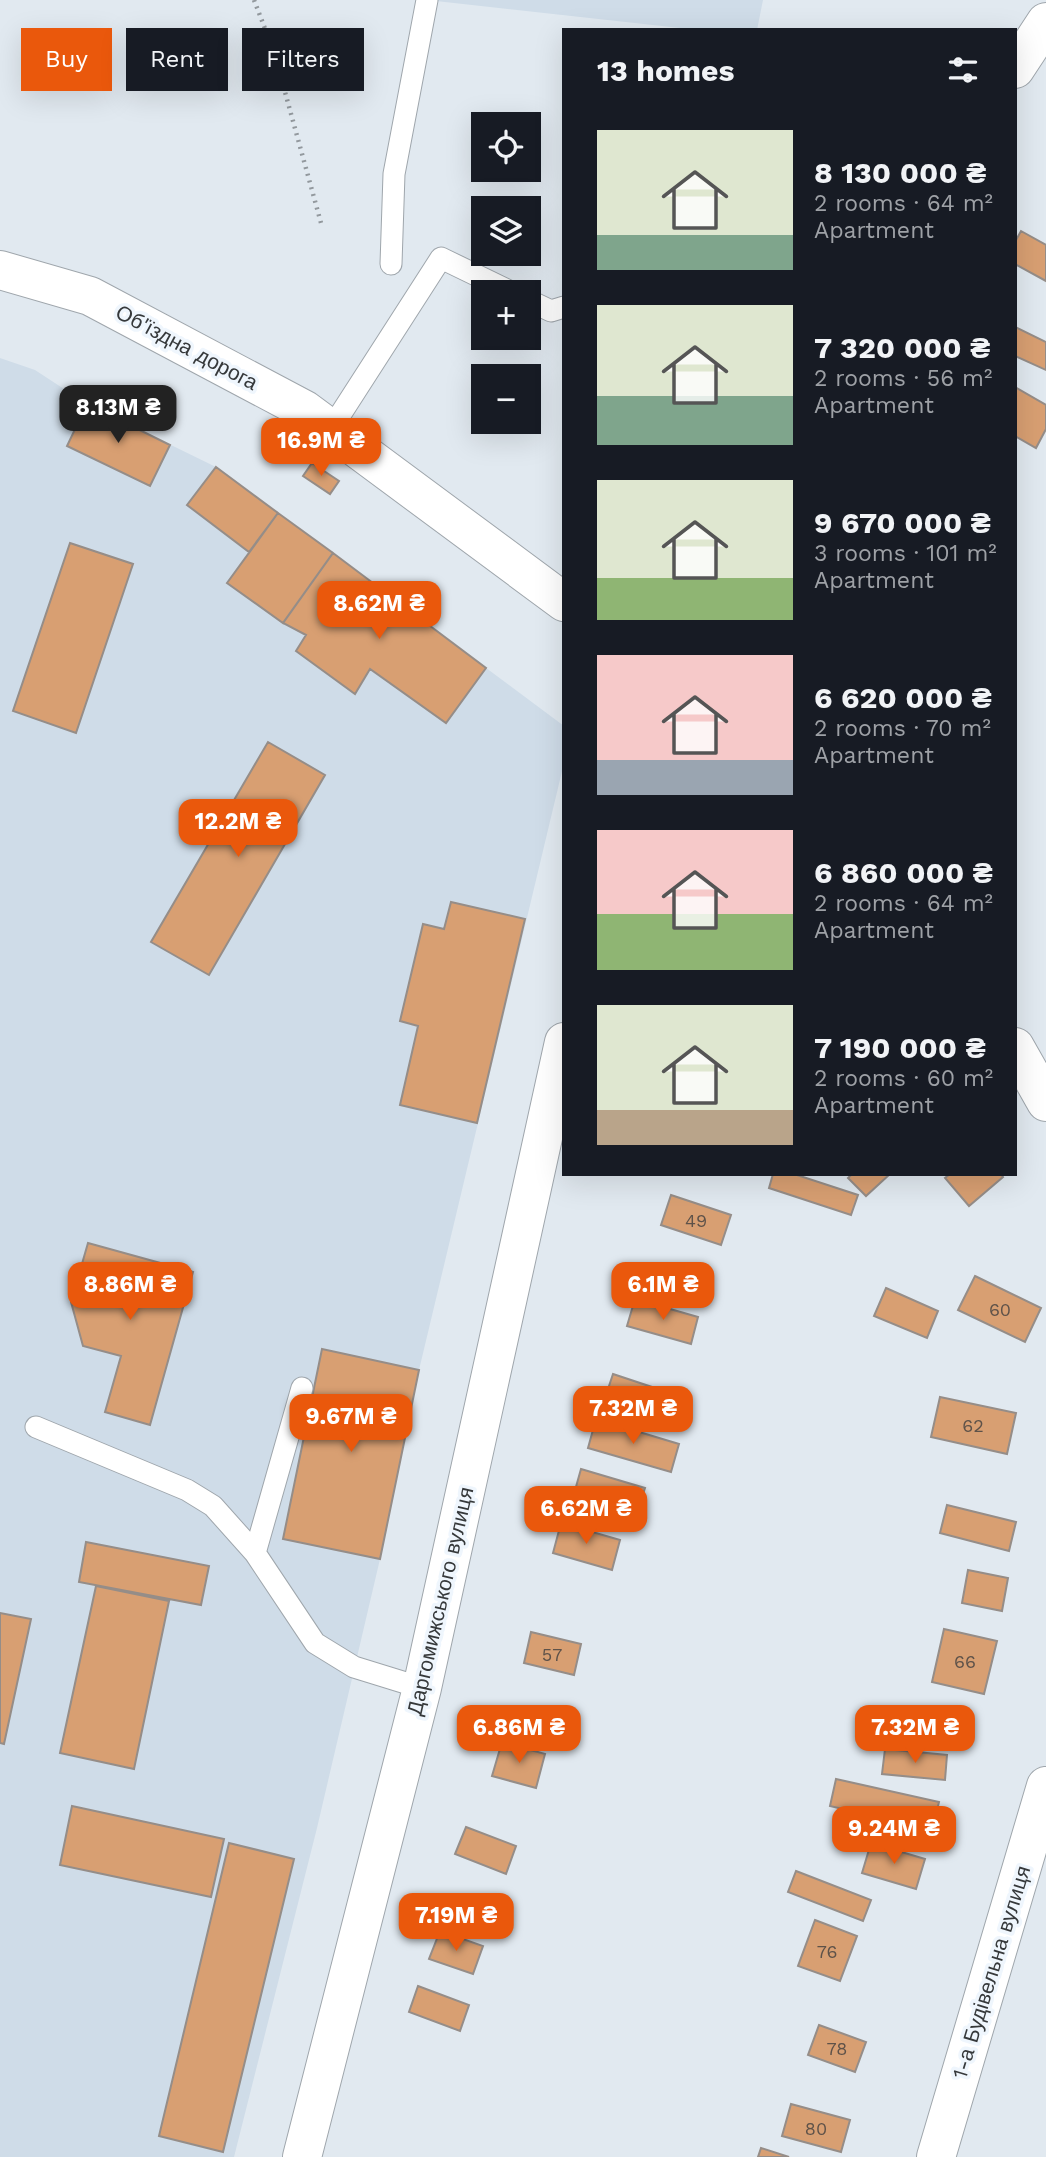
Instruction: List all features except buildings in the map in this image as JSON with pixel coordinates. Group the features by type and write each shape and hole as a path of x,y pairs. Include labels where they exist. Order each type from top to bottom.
{"street":[{"path":"1017,66 1046,22"},
{"name":"Об'їздна дорога","path":"0,270 90,296 306,410 562,601"},
{"name":"Даргомижського вулиця","path":"302,2157 422,1688 562,1051"},
{"path":"1017,1051 1046,1102"},
{"name":"1-а Будівельна вулиця","path":"936,2157 1046,1786"}],"lane":[{"path":"391,264 394,174 427,0"},
{"path":"331,429 441,258 487,280"},
{"path":"541,306 551,311 562,308"},
{"path":"255,1553 302,1388"},
{"path":"36,1427 187,1490 213,1506 255,1553 315,1643 354,1667 422,1688"}],"path":[{"path":"254,0 274,52 321,223"}],"shaded area":[{"path":"427,0 763,0 757,28 680,28"},
{"path":"0,358 35,370 87,404 216,467 562,725 562,771 419,1370 380,1559 317,1828 234,2157 0,2157"}]}
